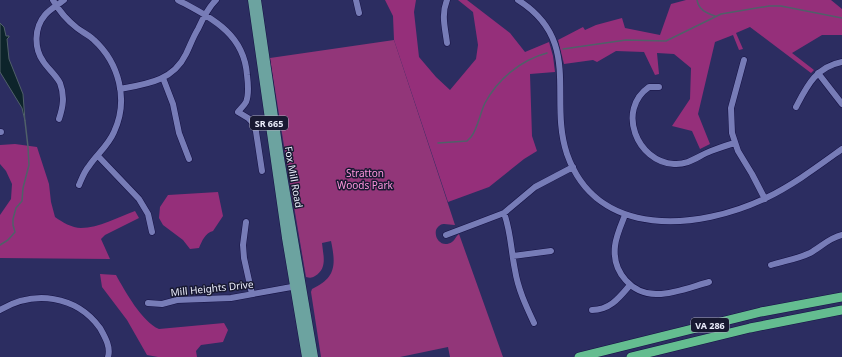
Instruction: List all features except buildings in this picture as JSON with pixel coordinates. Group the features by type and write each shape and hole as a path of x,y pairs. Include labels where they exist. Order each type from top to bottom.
{"highway":[{"name":"VA 286","path":"579,357 761,312 842,297"},
{"name":"VA 286","path":"632,357 750,328 842,310"}],"main road":[{"name":"Fox Mill Road","path":"252,0 286,238 314,357"},
{"name":"Fox Mill Road","path":"257,0 298,286 306,357"}],"street":[{"path":"59,119 63,102 62,88 57,78 42,61 37,45 37,37 40,23 44,17 55,3 64,0"},
{"path":"178,0 205,14 219,24 229,33 240,47 246,66 248,84 246,102 238,112 248,118 254,125 262,170"},
{"path":"120,88 147,84 163,78 173,71 183,59 205,14 216,0"},
{"path":"356,0 359,13"},
{"path":"446,43 443,14 447,0"},
{"path":"518,0 541,20 550,35 558,54 563,136 567,154 573,167 584,184 598,198 625,215 655,222 687,220 724,213 764,199 800,179 842,149"},
{"path":"55,3 68,21 92,38 104,50 115,69 120,88 121,103 117,124 110,141 84,173 79,185"},
{"path":"744,60 733,98 731,108 731,124 738,151 752,174 764,199"},
{"path":"796,107 808,84 818,73 831,65 842,62"},
{"path":"818,73 842,104"},
{"path":"163,78 172,104 179,133 186,146 189,159"},
{"path":"659,87 649,87 641,95 635,105 633,119 634,132 639,143 652,157 670,164 681,164 694,160 712,150 735,143"},
{"path":"98,156 139,199 148,214 152,232"},
{"path":"446,235 504,213 520,198 535,187 573,167"},
{"path":"504,213 510,229 519,288 534,322"},
{"path":"625,215 616,239 614,256 620,273 630,285 644,292 660,294 709,282"},
{"path":"246,222 243,244 244,258 252,294"},
{"path":"770,265 803,256 827,241 842,235"},
{"path":"513,256 551,251"},
{"path":"592,310 603,309 612,305 630,285"},
{"name":"Mill Heights Drive","path":"148,303 162,304 177,300 210,300 298,286"},
{"path":"0,310 18,302 41,298 57,300 76,306 92,318 104,335 109,351 108,357"}],"green space":[{"name":"Stratton Woods Park","path":"394,40 455,225 440,225 436,230 436,237 440,242 449,244 459,234 503,357 450,357 448,347 400,357 321,357 311,292 312,289 320,285 330,275 334,264 333,250 331,241 322,243 324,261 322,269 314,277 306,277 290,183 293,183 288,171 270,58"}],"shaded area":[{"path":"385,0 416,0 414,12 419,57 436,77 450,90 476,59 478,45 473,12 458,0 467,0 510,33 525,52 549,42 555,72 530,74 532,136 537,151 524,159 489,187 448,202 394,40 393,16"},
{"path":"686,0 831,0 842,9 842,35 822,35 792,53 814,70 811,73 750,27 736,33 743,49 739,50 733,35 715,42 698,114 710,144 700,149 692,131 672,126 690,99 691,68 674,54 657,53 659,74 655,75 644,52 616,51 597,62 593,60 564,64 558,40 583,27 585,30 596,25 622,18 625,28 660,35 671,4"},
{"path":"15,144 37,147 49,184 51,202 55,217 64,223 78,228 88,228 135,211 139,218 105,235 101,239 110,259 0,258 0,215 11,199 12,184 6,171 0,164 0,145"},
{"path":"218,192 223,216 213,231 204,238 199,248 190,249 183,240 163,225 159,218 160,207 168,195"},
{"path":"100,274 116,275 140,313 146,320 159,329 224,323 228,330 223,342 201,345 196,351 197,357 158,357 147,355 127,320 102,287"}],"water":[{"path":"0,23 4,27 6,36 9,36 7,39 9,59 23,94 25,121 22,108 0,72"}],"waterway":[{"path":"697,0 703,11 715,16"},
{"path":"563,49 626,40 666,41 721,14 769,6 781,6 842,18"},
{"path":"438,143 467,141 475,129 490,94 503,78 528,60 547,53"},
{"path":"0,245 8,240 15,232 13,219 16,208 22,201 23,188 29,165 25,121"}]}
